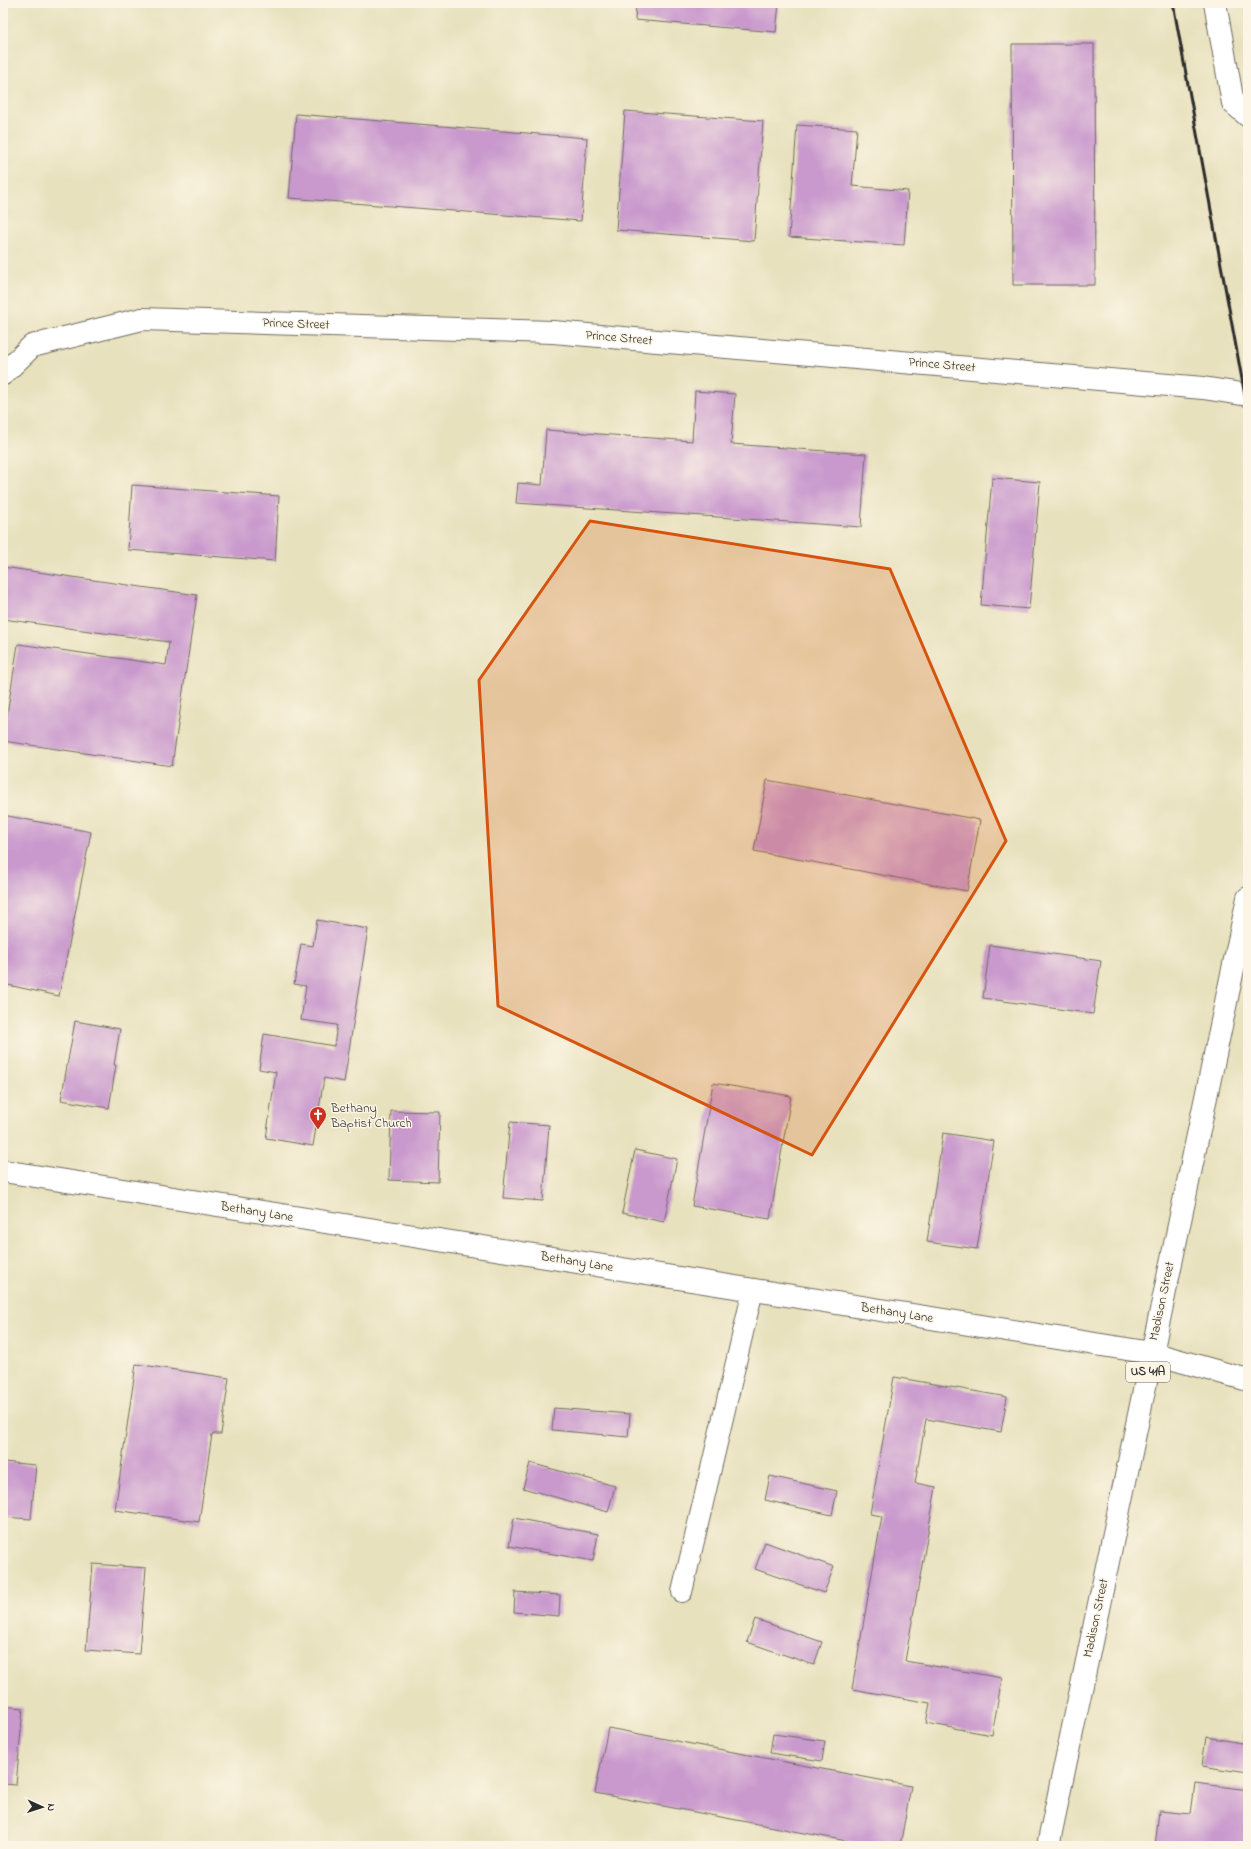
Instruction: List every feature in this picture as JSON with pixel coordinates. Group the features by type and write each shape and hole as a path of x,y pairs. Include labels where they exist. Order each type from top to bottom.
{"street":[{"path":"1215,3 1233,103 1248,116"},
{"name":"Prince Street","path":"3,374 32,346 142,319 553,332 1203,388 1248,395"},
{"name":"Madison Street","path":"1048,1846 1248,898"},
{"name":"Bethany Lane","path":"3,1171 1152,1353 1248,1380"}],"lane":[{"path":"682,1592 753,1290"}],"highlighted area":[{"path":"590,521 890,569 1006,841 812,1155 498,1006 479,680"}],"building":[{"path":"636,3 779,3 776,32 635,20"},
{"path":"1012,44 1094,44 1095,285 1013,285"},
{"path":"625,111 763,121 754,241 616,230"},
{"path":"296,114 587,138 581,221 289,198"},
{"path":"797,125 857,129 852,186 908,191 904,245 789,237"},
{"path":"695,391 735,394 731,444 866,454 861,527 516,503 518,483 542,485 546,430 692,441"},
{"path":"992,478 1040,482 1029,609 981,605"},
{"path":"132,485 279,496 275,561 128,550"},
{"path":"3,567 197,595 172,766 3,741 18,644 166,665 169,642 3,619"},
{"path":"767,780 980,820 967,891 754,851"},
{"path":"3,815 91,832 59,996 3,984"},
{"path":"317,920 368,929 344,1082 324,1078 313,1146 266,1138 276,1072 259,1069 264,1034 334,1046 337,1025 301,1020 306,986 294,984 301,944 313,946"},
{"path":"990,945 1101,961 1093,1014 983,998"},
{"path":"75,1021 120,1029 109,1108 61,1100"},
{"path":"713,1083 791,1096 770,1219 692,1206"},
{"path":"391,1111 440,1112 438,1182 389,1180"},
{"path":"510,1122 549,1125 543,1201 503,1198"},
{"path":"943,1133 994,1141 977,1249 927,1242"},
{"path":"635,1150 677,1159 664,1222 622,1213"},
{"path":"136,1364 229,1378 221,1434 212,1434 199,1522 115,1510"},
{"path":"894,1377 1007,1397 1001,1432 926,1419 915,1483 936,1487 905,1661 1002,1678 992,1735 926,1723 930,1703 852,1689 882,1516 870,1514"},
{"path":"554,1408 630,1414 628,1437 552,1430"},
{"path":"3,1462 36,1465 31,1519 3,1517"},
{"path":"530,1463 615,1486 608,1512 523,1488"},
{"path":"770,1476 837,1491 832,1515 765,1500"},
{"path":"514,1518 598,1534 593,1561 509,1546"},
{"path":"765,1542 834,1567 824,1593 755,1569"},
{"path":"93,1564 146,1568 139,1654 86,1650"},
{"path":"515,1592 560,1595 559,1616 514,1612"},
{"path":"755,1619 822,1642 814,1665 747,1642"},
{"path":"3,1706 23,1708 16,1785 3,1784"},
{"path":"1247,1709 1248,1773 1202,1766 1206,1737 1242,1743"},
{"path":"608,1728 911,1786 900,1846 873,1846 595,1793"},
{"path":"773,1734 825,1741 822,1761 770,1753"},
{"path":"1195,1783 1248,1790 1248,1846 1155,1846 1159,1811 1191,1814"}],"railway":[{"path":"1173,3 1248,412"}],"place":[{"name":"Bethany Baptist Church","path":"318,1130"}]}
